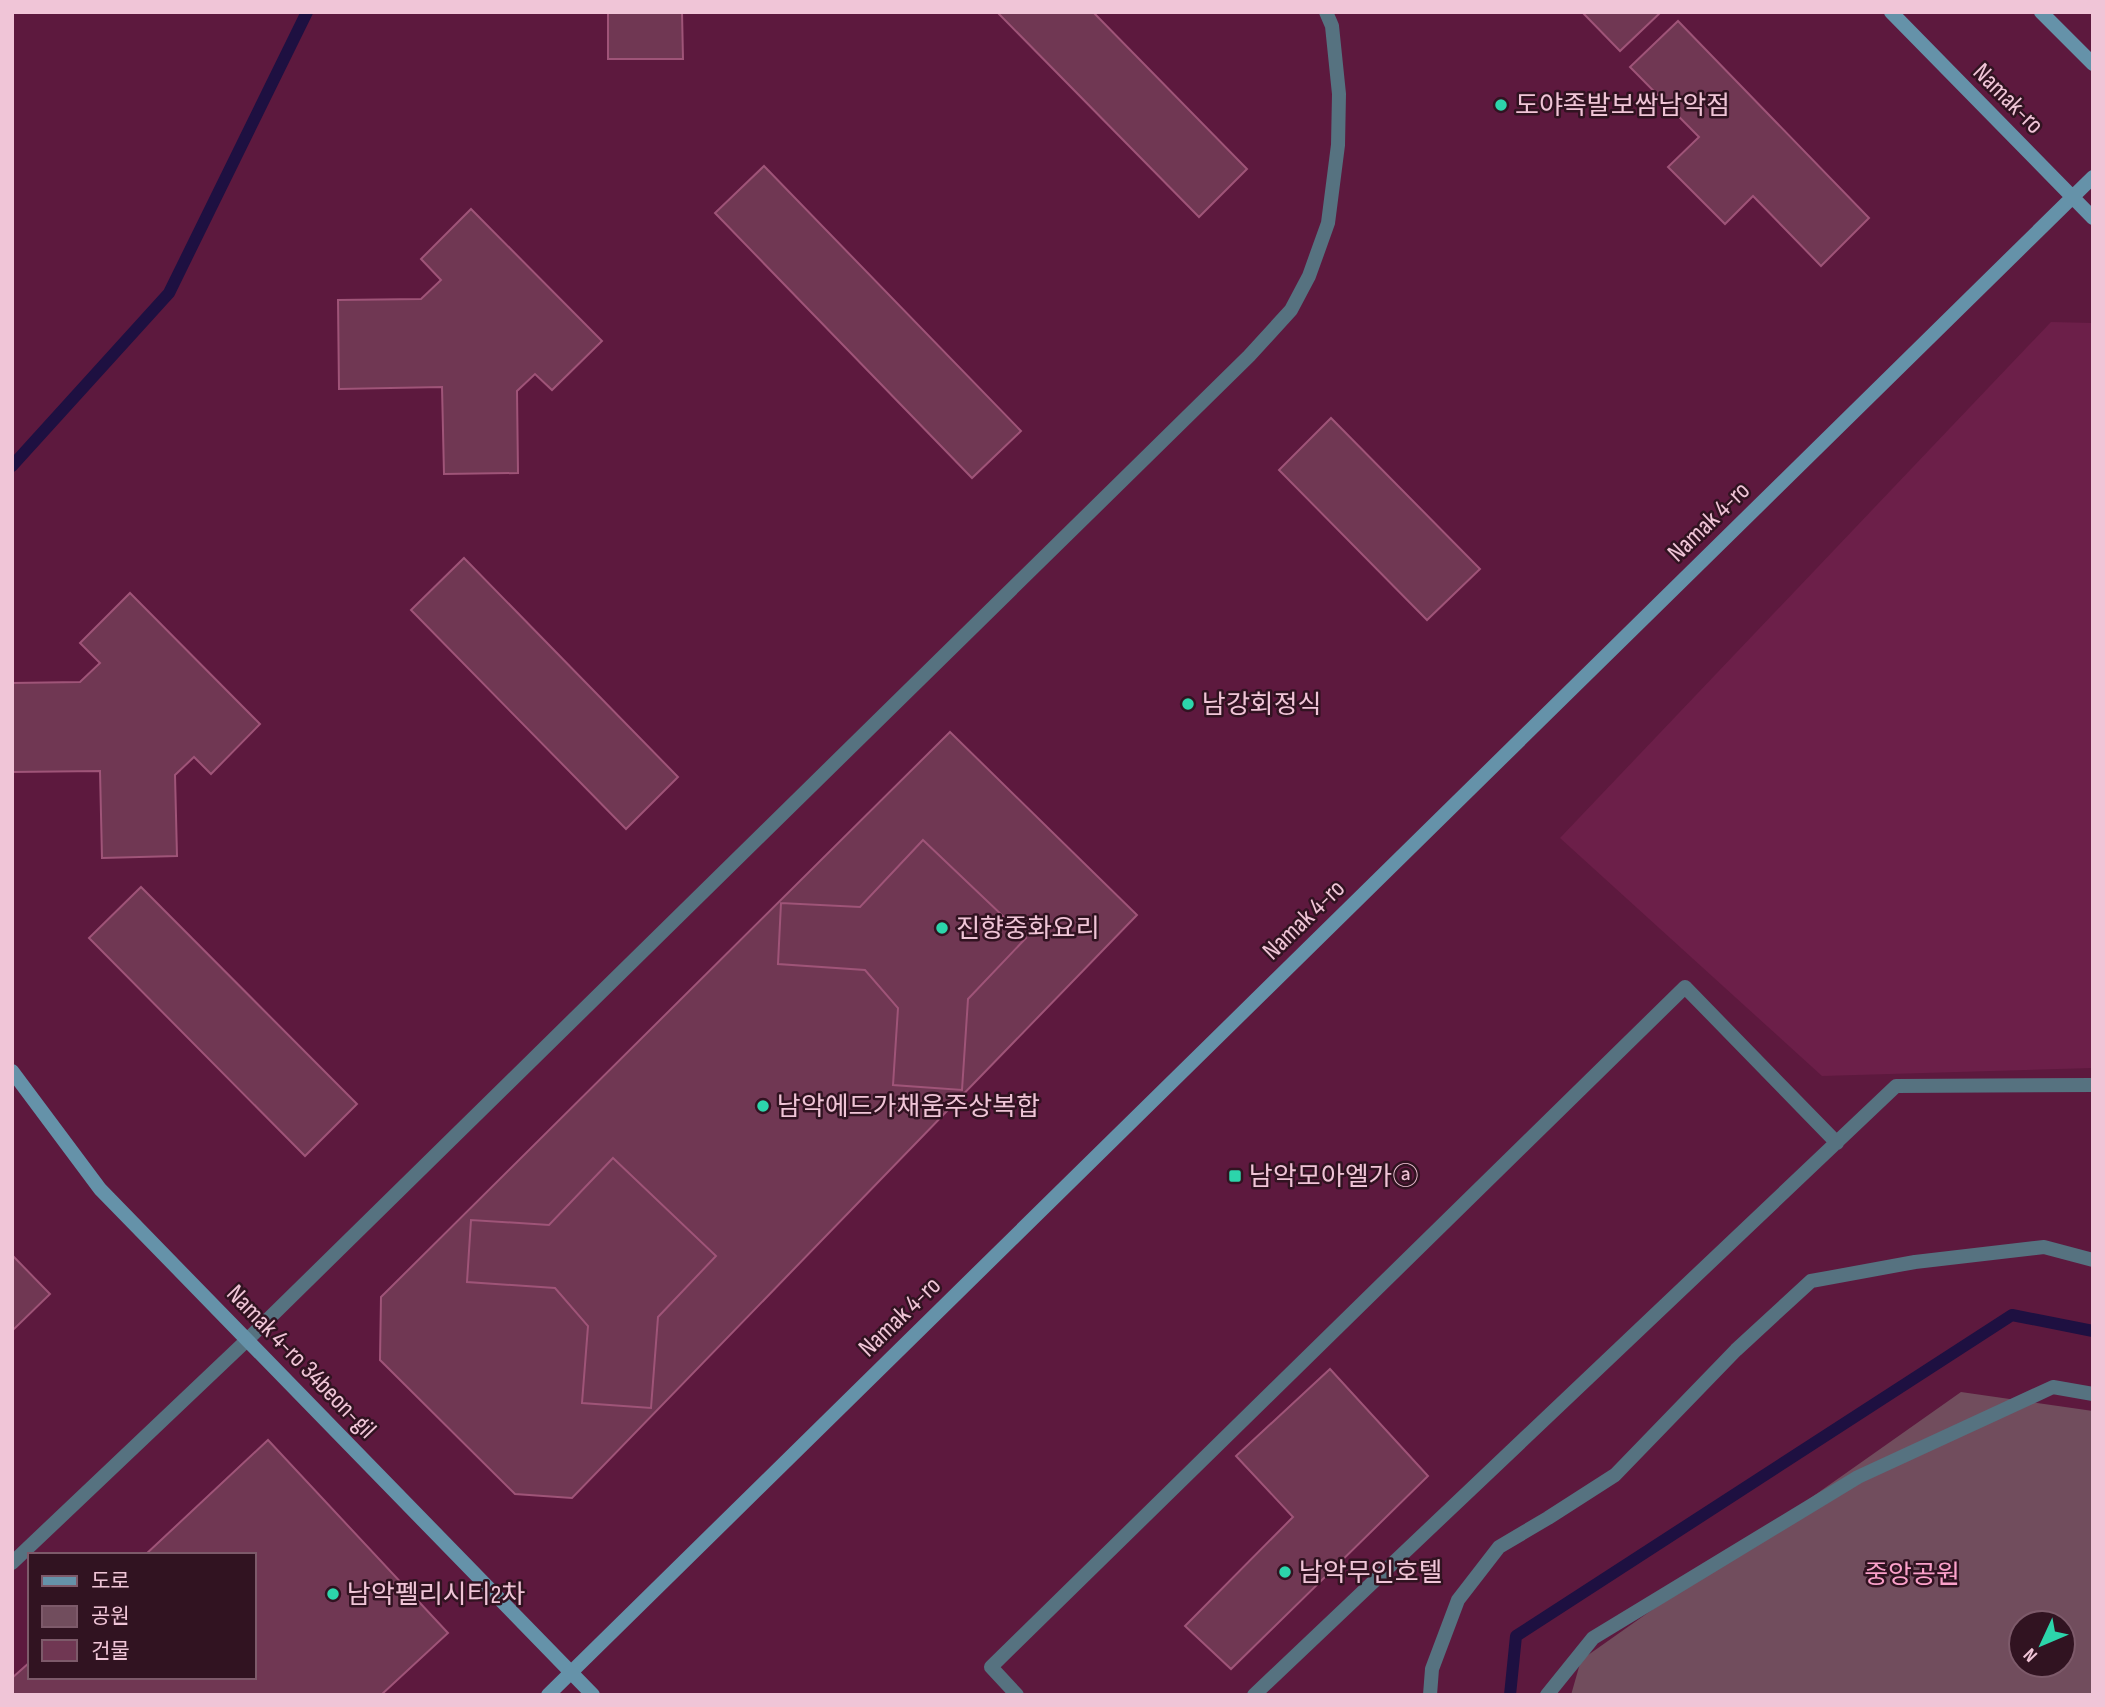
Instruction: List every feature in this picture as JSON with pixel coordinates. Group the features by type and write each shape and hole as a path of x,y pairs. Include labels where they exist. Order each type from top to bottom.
{"street":[{"path":"12,1563 247,1340 1239,366 1291,310 1309,276 1328,223 1338,145 1339,94 1332,26 1326,12"},
{"name":"Namak-ro","path":"1891,12 2093,218"},
{"path":"2041,12 2093,64"},
{"name":"Namak 4-ro","path":"548,1695 2093,177"},
{"path":"1017,1695 991,1667 1685,987 1837,1143"},
{"name":"Namak 4-ro 34beon-gil","path":"12,1072 100,1189 593,1695"},
{"path":"1254,1695 1896,1086 2093,1084"},
{"path":"1430,1695 1432,1669 1458,1600 1499,1547 1615,1475 1736,1350 1811,1281 1915,1262 2044,1247 2093,1260"},
{"path":"1547,1695 1593,1638 1858,1477 2053,1387 2093,1394"}],"shaded area":[{"path":"2051,322 2093,323 2093,1068 1822,1076 1560,838"}],"green space":[{"name":"중앙공원","path":"1961,1392 2093,1411 2093,1695 1571,1695 1581,1660"}],"building":[{"path":"608,12 682,12 683,59 608,59"},
{"path":"997,12 1093,12 1247,169 1199,217"},
{"path":"1582,12 1661,12 1620,51"},
{"path":"1678,21 1869,218 1821,266 1753,196 1725,224 1668,167 1699,137 1630,67"},
{"path":"764,166 1021,431 972,478 715,213"},
{"path":"471,209 602,341 552,390 535,374 517,391 518,473 444,474 442,387 339,389 338,300 421,299 441,280 421,259"},
{"path":"1331,418 1480,569 1427,620 1279,470"},
{"path":"464,558 678,777 626,829 411,610"},
{"path":"130,593 260,724 211,774 194,757 175,775 177,856 102,858 100,771 12,772 12,683 80,682 100,663 80,643"},
{"name":"남악에드가채움주상복합","path":"950,732 1137,915 572,1498 515,1494 380,1360 381,1297"},
{"path":"923,840 1026,938 968,999 962,1090 893,1085 898,1008 865,970 778,964 781,903 860,907"},
{"path":"141,887 357,1104 305,1156 89,938"},
{"path":"613,1158 716,1256 658,1317 651,1408 582,1403 588,1326 555,1288 467,1282 471,1220 549,1225"},
{"path":"12,1255 50,1294 12,1331"},
{"name":"남악무인호텔","path":"1330,1369 1428,1476 1231,1669 1185,1626 1293,1517 1236,1456"},
{"name":"남악펠리시티2차","path":"268,1440 448,1633 381,1695 12,1695 12,1678 28,1664 28,1679 256,1679 256,1553 147,1553"}],"waterway":[{"path":"12,466 169,293 307,12"},
{"path":"1510,1695 1516,1636 2012,1315 2093,1331"}],"place":[{"name":"도야족발보쌈남악점","path":"1501,105"},
{"name":"남강회정식","path":"1188,704"},
{"name":"진향중화요리","path":"942,928"},
{"name":"남악에드가채움주상복합","path":"763,1106"},
{"name":"남악모아엘가ⓐ","path":"1235,1176"},
{"name":"남악무인호텔","path":"1285,1572"},
{"name":"남악펠리시티2차","path":"333,1594"}]}
